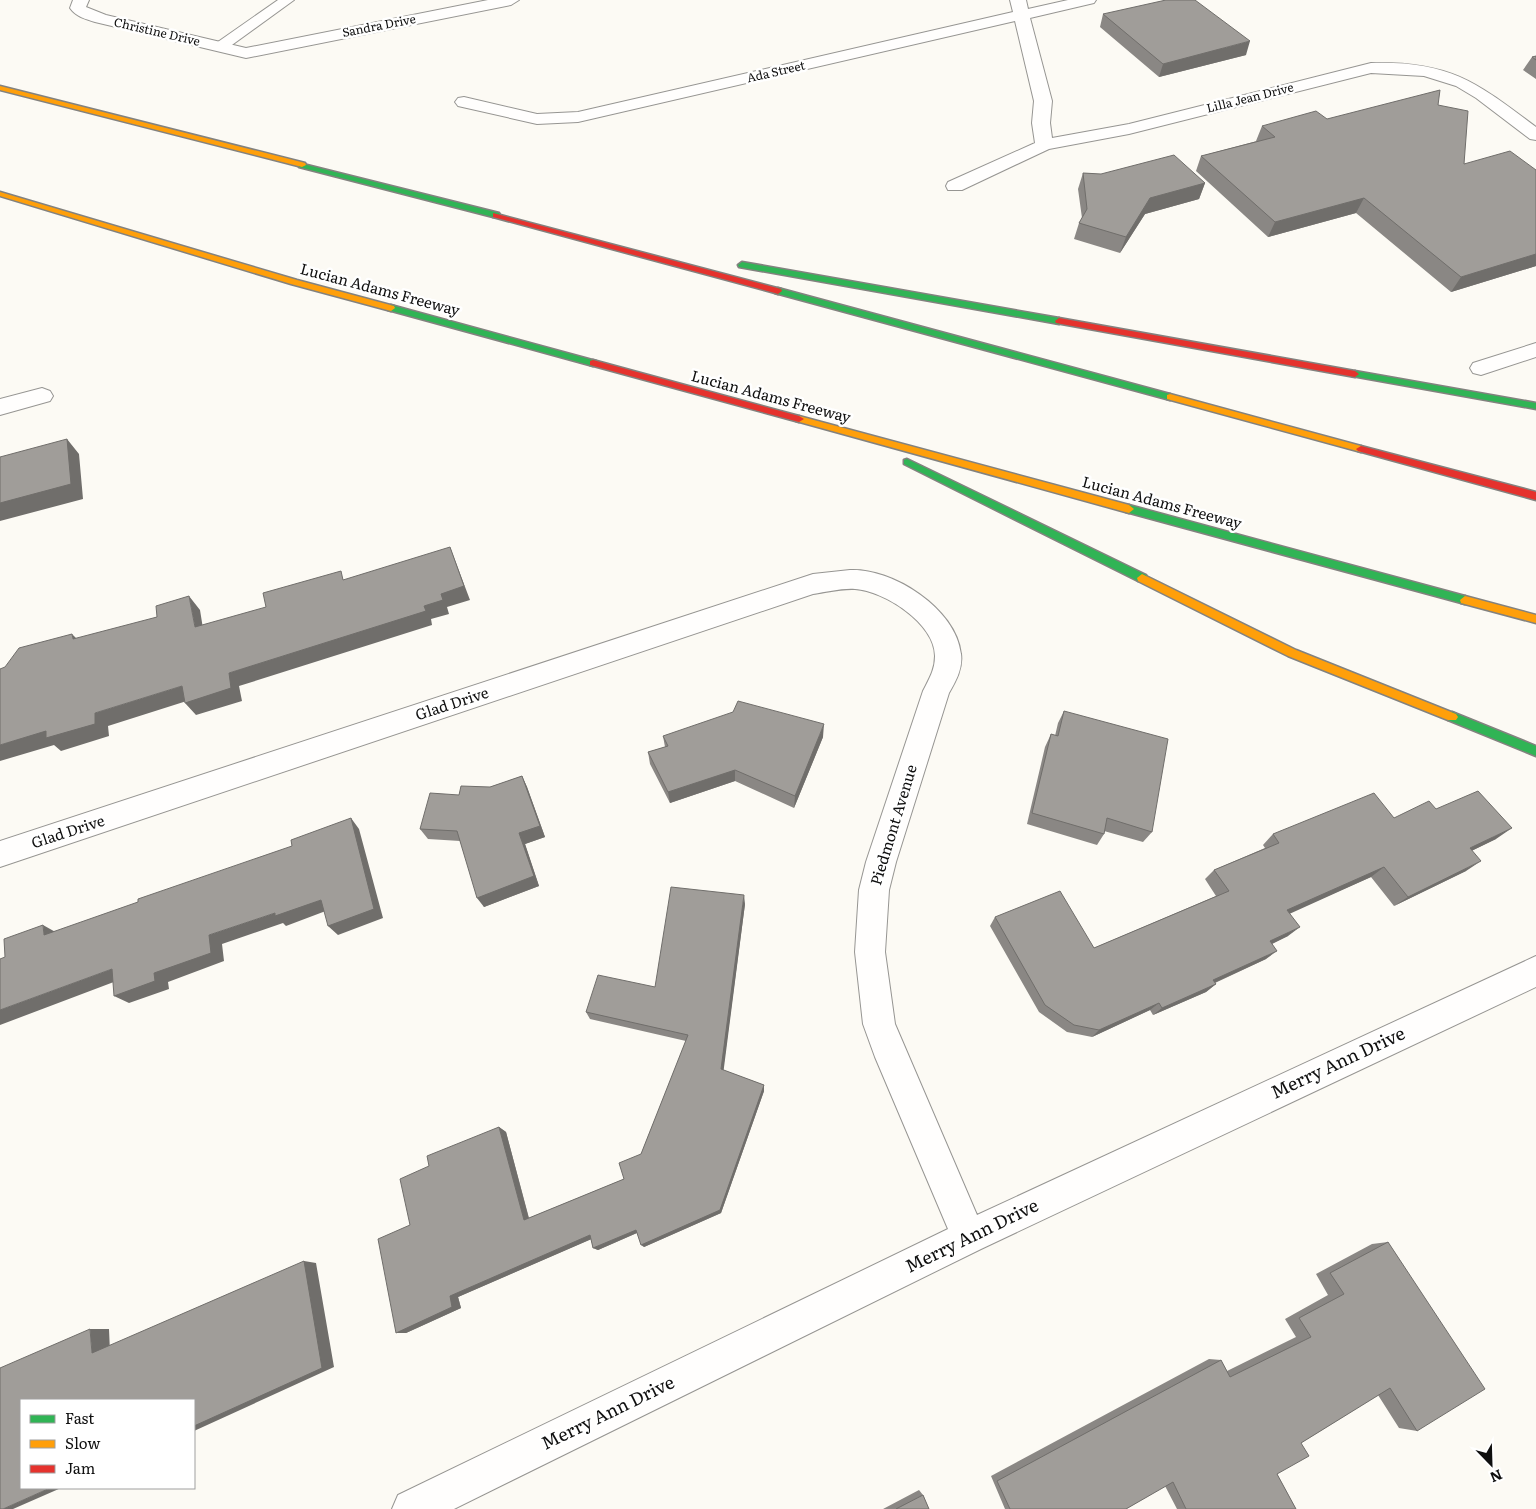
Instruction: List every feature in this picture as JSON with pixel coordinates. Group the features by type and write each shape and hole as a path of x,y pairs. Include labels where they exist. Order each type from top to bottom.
{"highway":[{"path":"0,88 566,233 1536,496"},
{"name":"Lucian Adams Freeway","path":"0,194 294,282 1536,619"},
{"path":"566,233 702,258"},
{"path":"731,263 1536,406"},
{"path":"852,434 1292,653 1536,751"}],"street":[{"name":"Christine Drive","path":"81,0 78,8 84,14 246,53"},
{"name":"Sandra Drive","path":"246,53 511,0"},
{"name":"Ada Street","path":"464,102 537,119 578,117 1020,8 1088,0"},
{"path":"1020,8 1043,101 1041,123 1044,145"},
{"name":"Lilla Jean Drive","path":"955,186 1044,145 1129,129 1354,72 1387,67 1432,73 1459,82 1474,89 1536,135"},
{"path":"1481,368 1536,350"},
{"path":"0,407 42,396"},
{"name":"Glad Drive","path":"0,854 813,584 856,579 881,584 905,596"},
{"name":"Piedmont Avenue","path":"905,596 932,619 942,636 947,650 947,670 936,691 881,862 874,890 870,952 880,1024 891,1057 969,1237"},
{"name":"Merry Ann Drive","path":"412,1509 969,1237 1536,971"}],"lane":[{"path":"220,46 287,0"}],"building":[{"path":"1166,0 1195,0 1250,41 1163,64 1103,14"},
{"path":"1440,90 1438,105 1468,111 1464,164 1510,151 1536,170 1536,254 1461,277 1364,198 1275,222 1201,156 1275,137 1262,126 1316,111 1327,119"},
{"path":"1174,155 1205,183 1150,198 1126,237 1079,223 1087,209 1083,173 1101,174"},
{"path":"67,439 71,484 0,503 0,457"},
{"path":"450,547 464,586 441,594 443,600 424,606 426,611 229,673 231,688 185,703 182,686 95,713 95,724 46,738 46,731 0,745 0,669 5,667 19,648 72,634 73,639 157,617 156,606 189,596 195,627 266,607 263,593 341,571 343,580"},
{"path":"738,701 824,724 795,796 735,770 668,792 648,752 668,746 663,736 733,712"},
{"path":"1064,711 1168,739 1152,832 1107,818 1104,834 1032,813 1051,734 1058,736"},
{"path":"522,776 540,826 519,833 534,876 477,898 457,831 420,829 430,793 459,795 461,786 490,787"},
{"path":"1478,791 1512,828 1470,848 1481,861 1408,897 1384,867 1287,910 1300,927 1270,941 1277,951 1213,980 1216,984 1162,1008 1159,1003 1099,1030 1074,1025 1045,1005 995,917 1060,891 1094,948 1229,891 1214,870 1279,843 1273,834 1374,793 1394,818 1429,801 1436,809"},
{"path":"351,818 374,909 328,926 321,900 275,916 275,913 209,935 211,953 154,973 155,981 114,996 112,969 0,1010 0,959 5,957 4,939 43,925 44,935 138,902 138,899 292,846 291,840"},
{"path":"671,887 744,895 721,1069 764,1085 720,1210 641,1245 636,1230 593,1248 590,1235 450,1296 452,1307 396,1333 378,1239 410,1225 400,1179 429,1166 427,1156 499,1127 524,1220 624,1179 619,1163 641,1154 688,1035 586,1012 598,975 655,987"},
{"path":"1388,1242 1485,1389 1417,1431 1390,1388 1301,1443 1309,1456 1277,1474 1296,1509 1186,1509 1173,1482 1126,1509 1010,1509 997,1481 1221,1360 1230,1377 1311,1337 1299,1318 1344,1294 1330,1273"},
{"path":"304,1261 322,1368 195,1426 195,1399 20,1399 20,1489 48,1489 0,1509 0,1368 90,1329 92,1353"},
{"path":"923,1495 929,1509 896,1509"}],"traffic: fast":[{"path":"302,165 496,215"},
{"path":"742,265 1059,321"},
{"path":"778,291 1170,397"},
{"path":"391,308 593,363"},
{"path":"1355,374 1536,406"},
{"path":"907,462 1142,578"},
{"path":"1129,509 1465,600"},
{"path":"1452,717 1536,751"}],"traffic: slow":[{"path":"0,88 302,165"},
{"path":"0,194 294,282 391,308"},
{"path":"1170,397 1361,449"},
{"path":"799,419 1129,509"},
{"path":"1142,578 1292,653 1452,717"},
{"path":"1465,600 1536,619"}],"traffic: jam":[{"path":"496,215 778,291"},
{"path":"1059,321 1355,374"},
{"path":"593,363 799,419"},
{"path":"1361,449 1536,496"}]}
